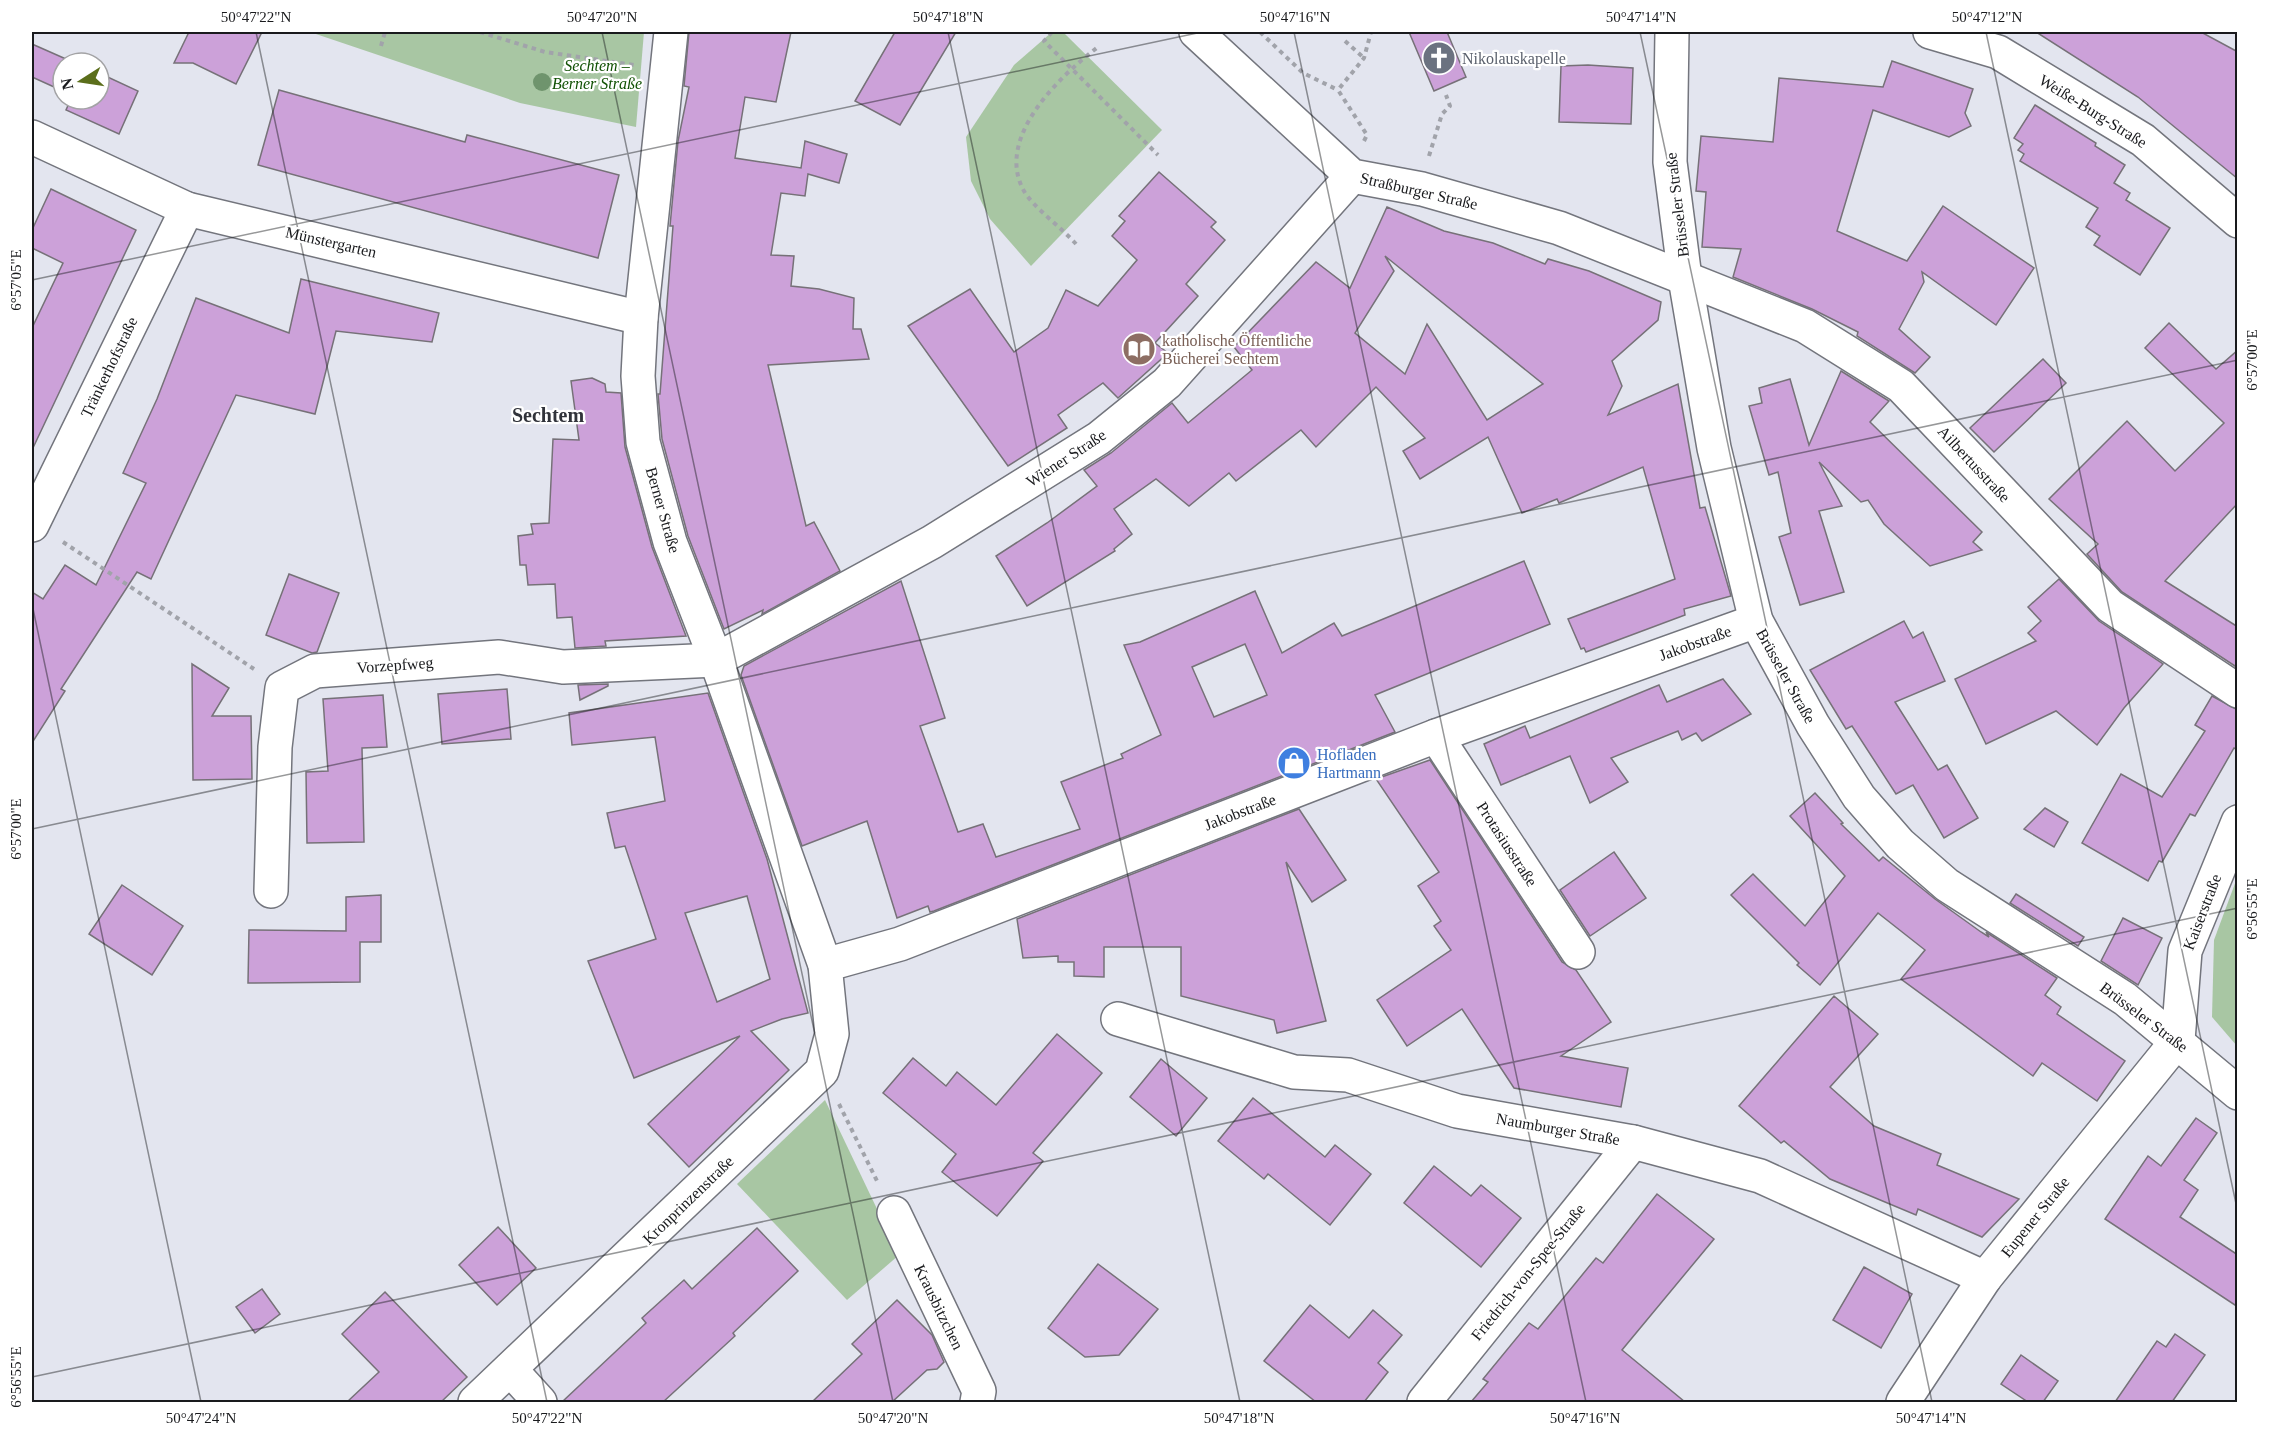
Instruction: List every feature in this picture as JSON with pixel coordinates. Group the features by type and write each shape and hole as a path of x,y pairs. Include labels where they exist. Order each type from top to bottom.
{"street":[{"name":"Berner Straße","path":"671,32 641,318 638,376 643,442 670,542 716,660 825,965"},
{"name":"Straßburger Straße","path":"1196,32 1352,176 1422,189 1559,228 1685,278"},
{"name":"Brüsseler Straße","path":"1672,32 1670,162 1685,278 1714,448 1756,621 1813,725 1859,797 1900,844 1947,885 2125,999 2238,1093"},
{"name":"Weiße-Burg-Straße","path":"1930,32 1998,52 2143,140 2238,221"},
{"name":"Münstergarten","path":"32,137 187,209 641,318"},
{"name":"Wiener Straße","path":"716,660 932,542 1099,438 1167,383 1352,176"},
{"name":"Tränkerhofstraße","path":"32,524 187,209"},
{"name":"Ailbertusstraße","path":"1685,278 1805,326 1901,386 2110,606 2238,691"},
{"name":"Jakobstraße","path":"825,965 900,944 1436,736 1756,621"},
{"name":"Vorzepfweg","path":"282,688 315,671 499,657 563,667 716,660"},
{"path":"271,891 276,747 282,688"},
{"name":"Protasiusstraße","path":"1436,736 1578,952"},
{"name":"Kaiserstraße","path":"2178,1041 2185,951 2238,822"},
{"path":"822,1071 832,1034 825,965"},
{"name":"Naumburger Straße","path":"1118,1019 1294,1072 1348,1075 1457,1111 1633,1142 1760,1176 1985,1278"},
{"name":"Eupener Straße","path":"1903,1402 1985,1278 2178,1041"},
{"name":"Kronprinzenstraße","path":"474,1402 822,1071"},
{"name":"Friedrich-von-Spee-Straße","path":"1424,1402 1633,1142"},
{"name":"Krausbitzchen","path":"894,1213 979,1391 977,1402"},
{"path":"510,1369 540,1402"}],"path":[{"path":"381,46 385,32"},
{"path":"480,32 545,52 666,72"},
{"path":"1052,32 1044,41 1158,155"},
{"path":"1260,32 1303,73 1338,90 1367,135 1352,176"},
{"path":"1338,90 1364,58 1371,32"},
{"path":"1345,41 1364,58"},
{"path":"1076,244 1024,192 1018,170 1021,137 1050,89 1072,67 1098,47"},
{"path":"1430,151 1442,114 1450,106 1446,95"},
{"path":"32,524 282,688"},
{"path":"822,1071 894,1213"}],"green space":[{"name":"Sechtem – Berner Straße","path":"310,32 644,32 636,127 520,103"},
{"path":"1052,32 1063,32 1162,130 1031,266 990,219 971,181 966,137 1014,65"},
{"path":"2237,878 2238,1046 2212,1017 2214,940"},
{"path":"825,1100 899,1255 847,1300 737,1184"}],"building":[{"path":"189,32 262,32 236,84 193,63 174,63"},
{"path":"689,32 791,32 776,102 745,97 735,158 801,168 805,141 847,154 839,183 808,174 805,196 781,193 771,255 794,256 791,286 819,289 854,298 853,329 861,329 869,359 768,365 806,526 814,522 840,571 762,614 763,610 724,629 688,536 662,439 658,394 660,394 673,226 670,226 678,141 689,87 684,86"},
{"path":"895,32 956,32 900,125 855,101"},
{"name":"Nikolauskapelle","path":"1409,32 1447,32 1466,77 1434,91"},
{"path":"2036,32 2201,32 2238,52 2238,179 2138,97"},
{"path":"32,44 51,52 51,86 32,77"},
{"path":"1892,61 1973,89 1965,113 1971,126 1949,137 1873,110 1837,231 1907,261 1943,206 2034,268 1996,325 1922,272 1924,282 1899,329 1930,357 1915,373 1857,336 1858,332 1812,309 1733,277 1741,249 1702,247 1706,192 1696,191 1701,136 1773,142 1779,78 1883,87"},
{"path":"1561,66 1633,68 1631,124 1559,122"},
{"path":"111,79 138,91 119,134 68,111 111,111"},
{"path":"279,90 465,142 467,135 619,175 598,258 258,165"},
{"path":"2035,105 2096,143 2095,146 2125,165 2114,183 2130,193 2126,200 2170,228 2140,275 2094,245 2100,236 2086,227 2098,208 2020,161 2024,154 2018,150 2023,144 2014,138"},
{"path":"1159,172 1216,222 1211,227 1225,240 1186,284 1198,296 1155,343 1168,353 1118,398 1103,383 1058,415 1067,428 1008,466 908,326 970,289 1014,352 1048,328 1066,290 1098,306 1137,260 1112,236 1125,221 1119,216"},
{"path":"51,189 136,230 32,450 32,328 63,263 32,248 32,230"},
{"path":"1387,207 1444,231 1493,243 1545,264 1548,259 1589,271 1661,302 1658,320 1612,361 1622,386 1608,415 1678,384 1700,508 1705,507 1731,596 1684,609 1685,615 1586,652 1584,648 1581,649 1568,619 1675,579 1643,467 1559,503 1557,499 1522,513 1488,437 1420,479 1403,451 1425,438 1376,387 1316,447 1301,430 1236,481 1229,473 1189,506 1156,479 1114,509 1132,534 1114,549 1115,551 1027,606 996,556 1047,523 1097,486 1084,470 1111,453 1172,403 1188,423 1252,370 1234,347 1316,262 1350,288","holes":["1385,256 1543,384 1487,420 1427,324 1405,374 1355,333 1394,271"]},
{"path":"301,279 439,313 432,342 336,331 315,414 236,395 151,579 137,572 61,689 65,691 32,743 32,592 43,599 65,565 96,585 146,483 123,473 157,399 196,298 289,333"},
{"path":"2169,323 2216,369 2238,350 2238,503 2165,581 2238,627 2238,668 2122,592 2087,554 2098,544 2049,499 2127,421 2175,471 2224,423 2145,348"},
{"path":"2043,359 2066,383 1994,452 1970,428"},
{"path":"1841,371 1889,401 1870,422 1982,532 1973,542 1982,550 1930,566 1884,524 1868,500 1861,502 1819,462 1842,506 1819,511 1844,592 1800,605 1779,537 1791,533 1778,472 1769,475 1749,406 1762,403 1759,388 1790,379 1809,445"},
{"path":"592,378 605,384 606,392 621,393 625,447 652,547 686,636 605,641 606,646 575,648 572,617 557,618 555,584 528,585 526,565 520,565 518,536 533,534 531,524 549,523 553,439 579,440 571,381"},
{"path":"1524,561 1550,624 1375,695 1395,732 934,911 930,912 928,906 897,918 867,821 802,846 741,675 744,666 901,581 945,718 920,726 958,832 983,824 996,857 1080,829 1061,782 1123,758 1121,754 1161,735 1124,645 1140,642 1255,591 1282,653 1334,623 1342,636","holes":["1245,644 1267,695 1214,717 1192,667"]},
{"path":"289,574 339,593 317,652 312,653 266,635"},
{"path":"2059,579 2099,621 2163,664 2124,708 2097,745 2056,711 1986,744 1955,679 2036,641 2028,633 2041,621 2028,607"},
{"path":"1904,621 1913,638 1923,632 1945,681 1895,702 1938,770 1947,765 1978,818 1944,838 1913,785 1896,794 1852,726 1846,729 1810,670"},
{"path":"192,664 229,688 212,716 251,716 252,779 193,780"},
{"path":"1723,679 1751,714 1702,741 1696,733 1682,740 1678,731 1611,758 1628,782 1590,803 1570,756 1501,785 1484,744 1525,726 1530,738 1659,685 1667,702"},
{"path":"608,684 608,686 580,700 578,685"},
{"path":"507,689 511,739 442,744 438,694"},
{"path":"708,693 767,859 808,1013 782,1019 751,1031 789,1070 689,1167 648,1124 740,1036 634,1078 588,961 656,939 625,846 615,848 607,813 665,801 655,737 572,745 569,713","holes":["747,896 770,979 717,1002 685,913"]},
{"path":"383,695 387,747 362,748 364,842 307,843 306,772 328,771 323,699"},
{"path":"2212,696 2238,710 2238,750 2234,748 2195,816 2190,814 2148,881 2082,843 2121,774 2162,797 2205,731 2195,725"},
{"path":"1430,760 1562,962 1576,970 1611,1022 1561,1056 1628,1068 1621,1107 1514,1088 1462,1009 1407,1046 1377,1000 1451,950 1434,926 1441,921 1418,886 1439,872 1376,779"},
{"path":"1815,793 1843,823 1841,824 1879,861 1883,857 1981,932 1989,937 1986,932 2057,978 2045,995 2061,1007 2057,1014 2125,1061 2097,1101 2042,1063 2033,1076 1901,979 1925,950 1878,913 1820,985 1797,965 1799,963 1731,895 1753,874 1805,926 1845,876 1790,816"},
{"path":"2045,808 2068,822 2054,847 2024,829"},
{"path":"1299,809 1346,880 1312,902 1286,862 1326,1021 1277,1033 1274,1020 1181,996 1181,947 1104,947 1104,977 1074,976 1074,962 1058,962 1058,956 1023,958 1017,919"},
{"path":"1614,852 1646,898 1590,936 1560,890"},
{"path":"122,885 183,926 152,975 89,934"},
{"path":"2016,894 2084,937 2078,946 2010,903"},
{"path":"381,895 381,942 360,942 360,982 248,983 249,930 346,931 346,897"},
{"path":"2123,918 2162,938 2138,985 2101,961"},
{"path":"1834,996 1878,1034 1830,1087 1874,1126 1941,1154 1937,1165 2019,1199 1982,1237 1918,1209 1916,1215 1830,1179 1784,1141 1781,1143 1739,1106"},
{"path":"1057,1034 1102,1073 1033,1153 1043,1161 997,1216 942,1172 956,1154 883,1093 913,1058 946,1086 957,1072 996,1105"},
{"path":"1161,1059 1207,1098 1176,1136 1130,1097"},
{"path":"1253,1098 1325,1157 1335,1145 1371,1174 1330,1225 1268,1174 1264,1179 1218,1141"},
{"path":"2196,1118 2217,1133 2184,1180 2198,1190 2180,1217 2238,1255 2238,1307 2105,1219 2148,1156 2161,1166"},
{"path":"1434,1166 1471,1196 1481,1185 1521,1218 1481,1267 1404,1203"},
{"path":"1657,1194 1714,1239 1622,1350 1685,1402 1471,1402 1488,1382 1483,1379 1529,1323 1538,1329 1596,1258 1603,1263"},
{"path":"498,1227 536,1268 497,1305 459,1265"},
{"path":"757,1228 798,1271 733,1333 735,1336 663,1402 562,1402 646,1323 642,1318 684,1280 692,1289"},
{"path":"1098,1264 1158,1309 1119,1355 1085,1357 1048,1328"},
{"path":"1864,1267 1912,1294 1881,1348 1833,1320"},
{"path":"262,1289 280,1314 255,1333 236,1307"},
{"path":"385,1292 467,1377 441,1402 347,1402 379,1372 342,1334"},
{"path":"897,1300 932,1335 944,1362 937,1369 927,1370 892,1402 812,1402 862,1354 852,1344"},
{"path":"1310,1305 1349,1338 1373,1310 1402,1335 1378,1363 1388,1372 1364,1402 1316,1402 1264,1361"},
{"path":"2175,1334 2205,1355 2172,1402 2115,1402 2157,1341 2166,1347"},
{"path":"2021,1355 2058,1381 2043,1402 2028,1402 2001,1384"}],"place":[{"name":"Nikolauskapelle","path":"1439,58"},
{"name":"katholische Öffentliche Bücherei Sechtem","path":"1139,349"},
{"name":"Hofladen Hartmann","path":"1294,763"}],"district":[{"name":"Sechtem","path":"548,415"}]}
